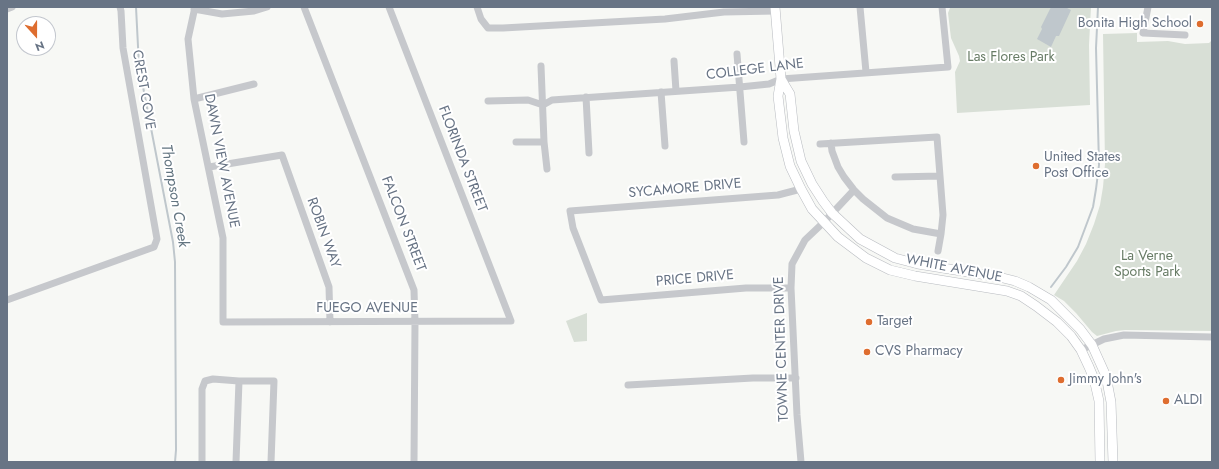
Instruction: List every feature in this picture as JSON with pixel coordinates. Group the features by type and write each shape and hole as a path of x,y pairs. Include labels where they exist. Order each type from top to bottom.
{"main road":[{"name":"WHITE AVENUE","path":"775,9 782,79 778,96 783,138 790,166 812,209 838,237 866,258 890,270 937,280 997,289 1021,296 1057,322 1071,336 1081,350 1090,367 1094,379 1099,401 1100,462"},
{"name":"WHITE AVENUE","path":"782,79 790,94 794,131 801,161 812,184 822,201 832,213 860,240 895,258 918,264 1016,281 1051,300 1074,322 1092,345 1106,376 1110,402 1113,462"}],"street":[{"path":"7,9 12,7"},
{"name":"CREST COVE","path":"7,300 154,247 157,239 123,48 120,7"},
{"path":"194,8 222,14 254,11 266,7"},
{"name":"FALCON STREET","path":"304,7 414,290 414,462"},
{"name":"FLORINDA STREET","path":"389,7 510,321"},
{"path":"477,7 482,20 488,28 665,19 724,12 775,9"},
{"path":"860,7 866,72"},
{"name":"COLLEGE LANE","path":"543,105 552,100 740,87 769,84 782,79 948,67 942,7"},
{"path":"1148,7 1142,33 1185,34"},
{"name":"DAWN VIEW AVENUE","path":"194,8 188,39 194,99 223,238 223,322"},
{"path":"737,54 744,142"},
{"path":"674,61 676,92"},
{"path":"541,66 544,142 547,169"},
{"path":"194,99 254,84"},
{"path":"661,92 665,146"},
{"path":"586,97 589,153"},
{"path":"488,102 528,100 543,105"},
{"path":"820,144 937,137 943,215 938,251"},
{"path":"516,142 544,142"},
{"path":"831,143 832,151 838,167 854,190 863,199 887,218 913,229 941,234"},
{"name":"ROBIN WAY","path":"208,167 282,155 329,286 330,322"},
{"path":"896,177 940,176"},
{"name":"SYCAMORE DRIVE","path":"601,300 573,228 570,211 778,194 801,189"},
{"name":"TOWNE CENTER DRIVE","path":"801,462 791,288 792,264 805,240 854,190"},
{"name":"PRICE DRIVE","path":"601,300 746,288 791,288"},
{"name":"FUEGO AVENUE","path":"223,322 510,321"},
{"path":"1081,350 1104,339 1124,335 1212,337"},
{"path":"628,385 752,378 796,378"},
{"path":"202,462 202,389 205,381 213,379 274,381 272,462"},
{"path":"236,462 239,381"}],"green space":[{"name":"Las Flores Park","path":"952,7 1091,7 1089,45 1090,105 957,113 955,72 960,61 951,38 948,13"},
{"name":"La Verne Sports Park","path":"1137,33 1137,42 1168,41 1185,44 1209,43 1212,40 1212,331 1125,330 1097,336 1064,301 1054,295 1077,261 1086,244 1100,205 1105,164 1103,34"},
{"path":"587,313 587,341 574,342 566,321"}],"shaded area":[{"path":"1051,7 1065,7 1071,10 1059,36 1056,36 1051,47 1037,39"}],"waterway":[{"name":"Thompson Creek","path":"136,7 139,66 173,242 175,262 175,462"},
{"path":"1051,287 1066,267 1078,247 1093,207 1099,165 1096,48 1098,7"}],"place":[{"name":"Bonita High School","path":"1200,24"},
{"name":"United States Post Office","path":"1036,166"},
{"name":"Target","path":"869,322"},
{"name":"CVS Pharmacy","path":"867,352"},
{"name":"Jimmy John's","path":"1061,380"},
{"name":"ALDI","path":"1166,401"}]}
